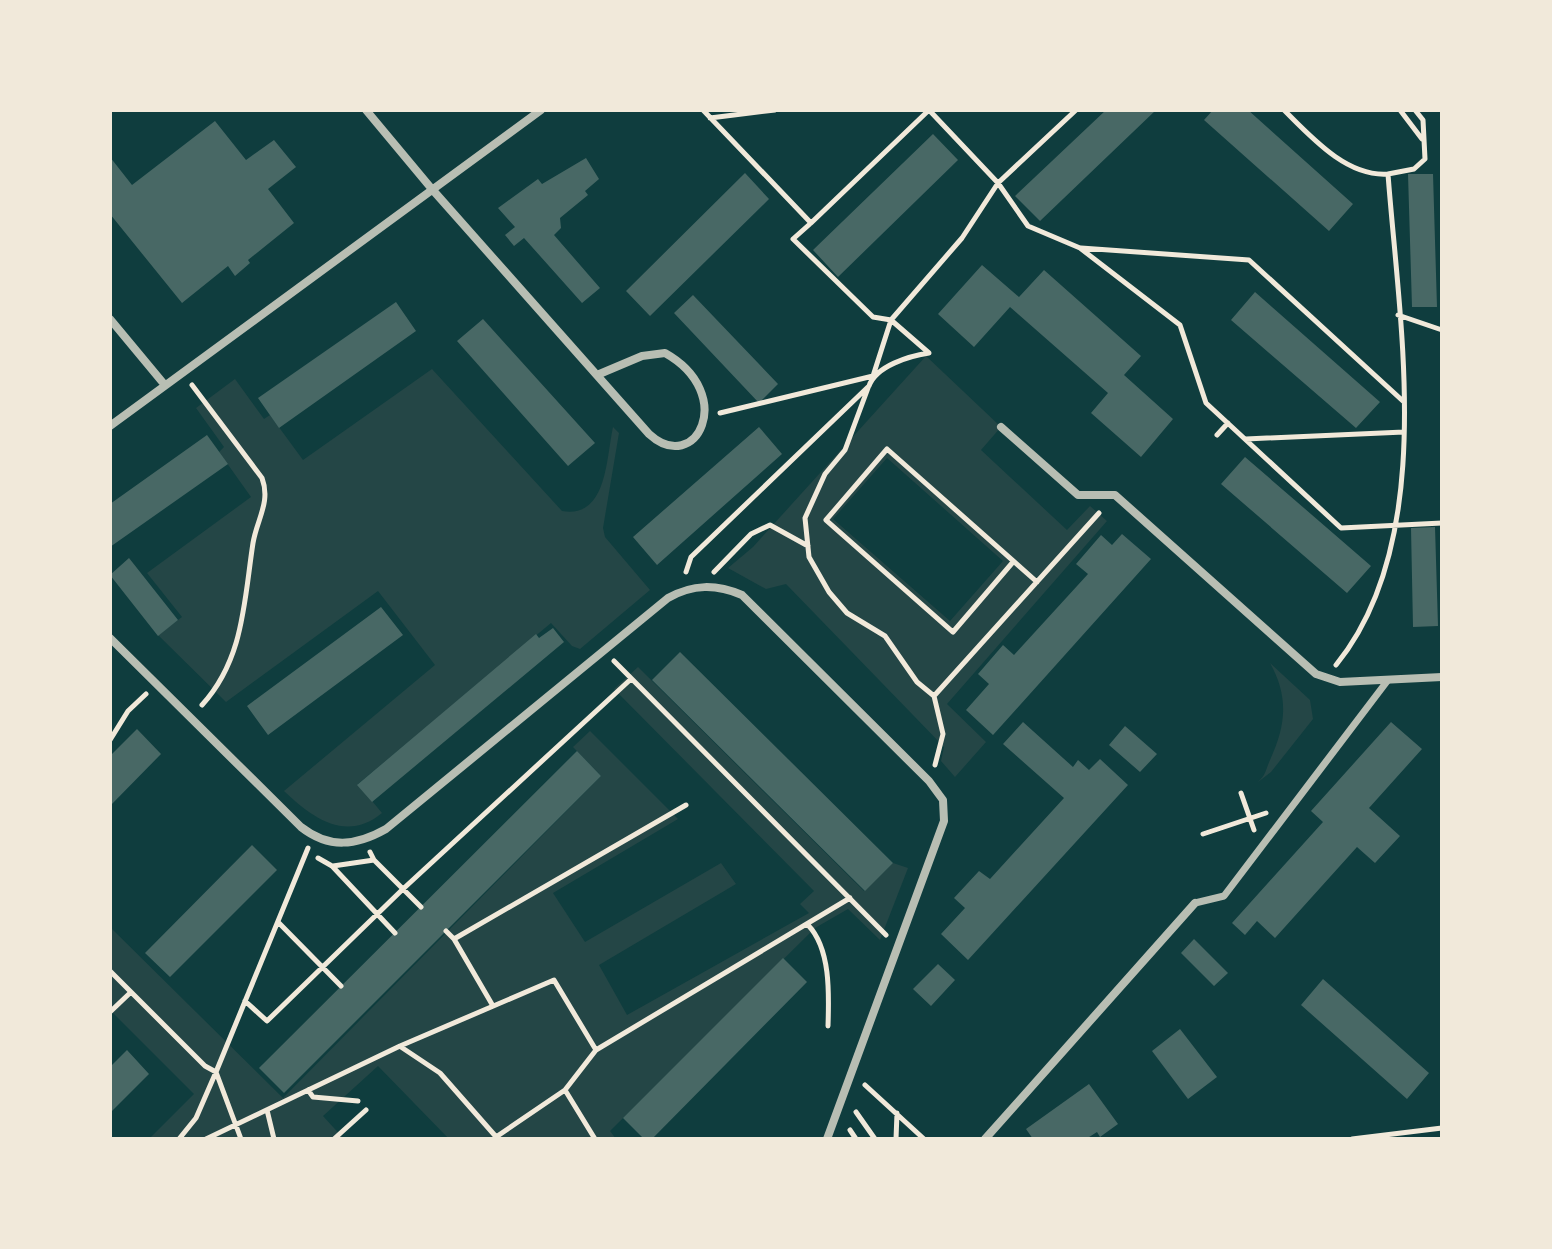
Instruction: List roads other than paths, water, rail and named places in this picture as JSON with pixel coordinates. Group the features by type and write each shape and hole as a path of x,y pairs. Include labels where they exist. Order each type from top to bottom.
{"street":[{"path":"366,110 431,188 649,434 665,444 691,440 707,415 701,388 665,353 642,356 597,375"},
{"path":"110,426 541,110"},
{"path":"110,319 164,384"},
{"path":"1001,427 1078,495 1115,495 1303,664 1325,678 1340,682 1442,677"},
{"path":"110,638 313,836 346,844 365,840 394,823 602,649 680,591 704,586 730,590 755,605 929,781 943,800 944,821 827,1139"},
{"path":"985,1139 1195,903 1224,896 1388,680"}]}
